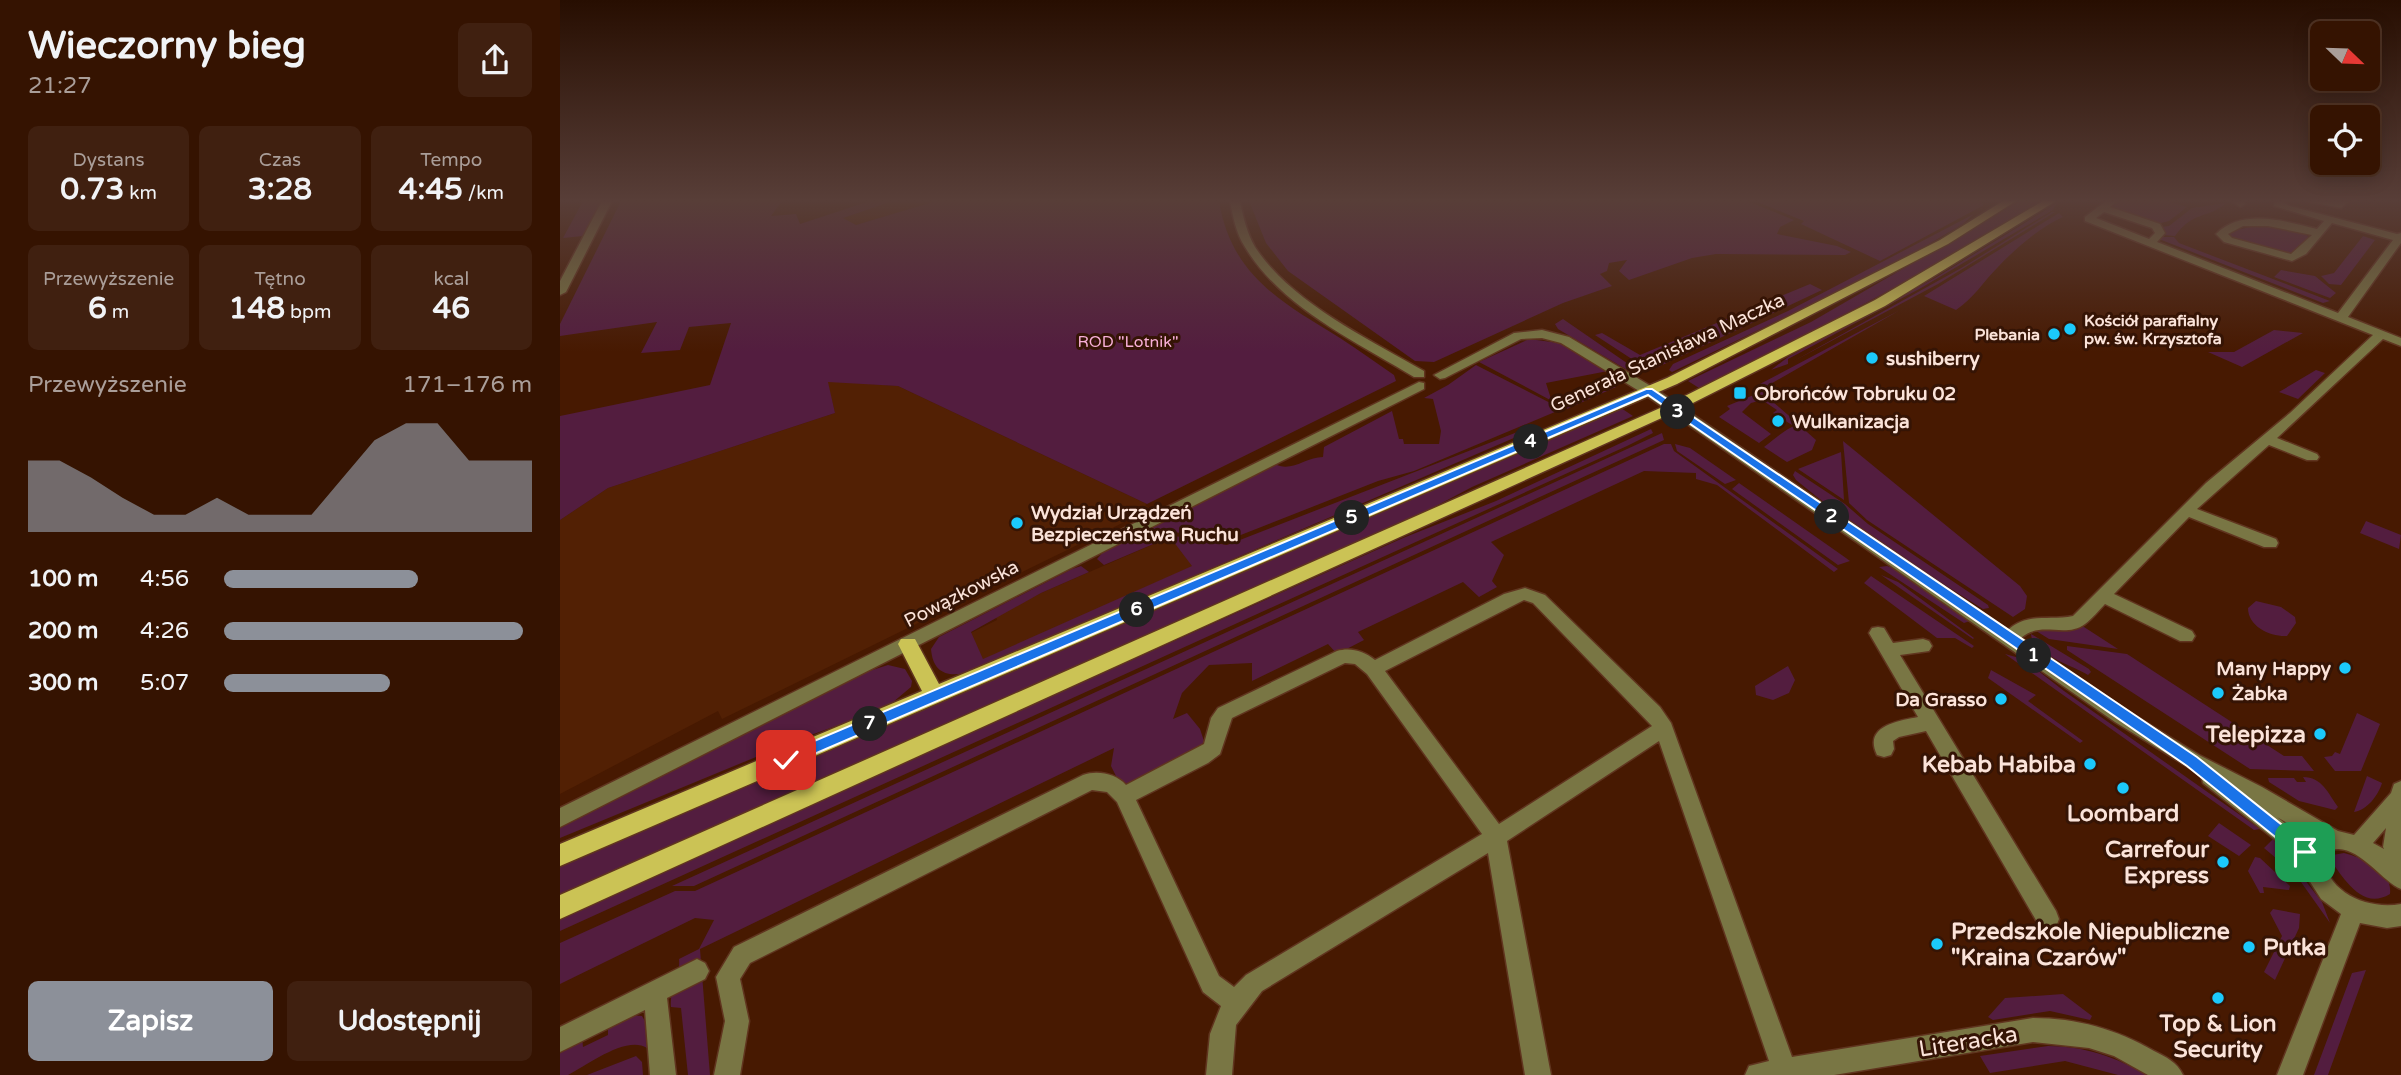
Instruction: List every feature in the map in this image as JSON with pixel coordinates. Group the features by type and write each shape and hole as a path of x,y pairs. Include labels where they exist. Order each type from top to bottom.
{"main road":[{"name":"Generała Stanisława Maczka","path":"560,855 1649,391 1819,309 1929,251"},
{"path":"560,907 1672,408 1880,303 1967,251"},
{"path":"908,644 936,696"}],"street":[{"path":"560,292 581,251"},
{"path":"1252,251 1288,289 1419,380"},
{"path":"2168,251 2401,342"},
{"path":"2268,251 2292,258 2301,251"},
{"path":"2341,318 2389,251"},
{"name":"Powązkowska","path":"560,818 908,644 1419,380 1436,386 1442,381 1440,375 1518,336 1534,333 1565,340 1649,391"},
{"path":"2009,639 2022,625 2035,620 2059,624 2078,621 2186,510 2327,388 2381,334"},
{"path":"1649,391 2009,639 2192,761 2298,845 2323,886 2354,909 2396,918"},
{"path":"2267,439 2312,457"},
{"path":"2186,510 2270,543"},
{"path":"1373,669 1510,598 1525,594 1539,599 1653,712 1664,728 1785,1070"},
{"path":"2102,596 2186,636"},
{"path":"1923,646 1883,642 2048,919"},
{"path":"1124,796 1201,757 1213,748 1220,718 1225,713 1343,656 1360,658 1373,669 1496,837 1538,1075"},
{"path":"1884,749 1883,737 1894,730 1929,723"},
{"path":"1220,1075 1221,1028 1236,1003 1254,983 1496,837 1664,728"},
{"path":"2192,761 2346,844 2380,859 2400,878"},
{"path":"727,1075 737,1021 728,976 743,955 1090,781 1112,784 1124,796 1210,984 1236,1003"},
{"path":"2310,861 2312,851 2318,845 2346,844 2399,794"},
{"path":"2399,794 2394,848 2400,878"},
{"path":"2290,1075 2354,909"},
{"path":"560,1040 697,971"},
{"path":"654,993 663,1075"},
{"name":"Literacka","path":"1758,1075 2033,1030 2055,1029 2109,1040 2133,1050 2170,1075"}],"shaded area":[{"path":"827,381 898,386 1147,504 1145,505 1151,509 722,719 718,711 560,794 560,520 608,488 835,413"},
{"path":"1170,537 1193,566 983,660 971,633 997,620 996,616 1041,593"}],"green space":[{"name":"ROD \"Lotnik\"","path":"596,251 1236,251 1262,284 1279,298 1394,375 1396,381 1147,504 898,386 828,382 835,413 608,488 560,520 560,416 710,385 731,323 689,327 680,350 641,353 657,322 560,336 560,324"},
{"path":"1272,251 1851,252 1845,255 1716,254 1692,258 1629,280 1619,271 1627,260 1609,263 1607,271 1600,274 1612,286 1563,303 1434,362 1415,361 1288,271"},
{"path":"1859,251 1898,251 1880,261"},
{"path":"1903,251 1917,251 1672,372 1669,370 1673,364 1788,311"},
{"path":"1933,251 1959,251 1873,299 1699,388 1688,381 1811,322"},
{"path":"1979,251 1983,251 1921,288 1788,359 1788,364 1771,370 1788,357 1935,278"},
{"path":"1991,251 1938,284 1792,362"},
{"path":"1997,251 2015,251 1956,310 1924,296"},
{"path":"2190,251 2200,251 2330,301 2323,303"},
{"path":"2277,251 2296,251 2291,255"},
{"path":"2351,251 2367,251 2341,285 2329,284 2321,276 2334,273"},
{"path":"2281,270 2315,276 2336,293 2330,298 2274,277"},
{"path":"1810,284 1822,290 1656,368 1644,367 1595,335 1602,333 1640,355"},
{"path":"1900,310 1767,386 1766,396 1795,421 1792,425 1773,413 1777,410 1762,400 1751,403 1742,412 1771,434 1759,443 1719,417 1730,409 1727,406 1756,394 1758,385"},
{"path":"1563,319 1637,370 1634,374 1558,329 1555,324"},
{"path":"2274,330 2303,333 2242,367 2208,352 2234,352"},
{"path":"1529,339 1559,343 1608,371 1546,383 1551,399 1598,394 1610,388 1605,378 1609,377 1616,387 1567,409 1479,362"},
{"path":"1476,365 1562,409 1414,471 1378,481 1228,540 1167,531 1140,533 1275,464 1287,467 1323,457 1324,447 1392,411 1399,439 1403,439 1404,444 1439,444 1441,431 1433,399 1424,398"},
{"path":"2316,370 2325,373 2298,399 2279,392"},
{"path":"1621,408 1633,416 1472,487 1419,515 560,895 560,864"},
{"path":"1798,424 1816,440 1812,450 1787,462 1764,447 1784,432"},
{"path":"1651,429 1653,433 1627,446 560,931 560,917 1403,538 1496,501"},
{"path":"1520,431 1528,432 973,671 950,674 939,669 932,658 931,649 939,637 1072,569 1081,566 1089,572 1041,593 971,632 983,659 1192,566 1170,537 1104,565 1097,559 1104,551 1134,536 1141,540 1169,535 1227,545"},
{"path":"1662,433 1664,440 694,886 672,886"},
{"path":"1843,441 2020,586 2027,596 2025,609 2013,617 1867,520 1849,503"},
{"path":"1664,444 1671,444 1674,451 1838,569 1834,572 1717,485 1696,479 1696,473 1644,471 1491,542 1504,555 1492,581 1497,587 1479,597 1463,582 1358,632 1364,640 1337,654 1328,644 1252,681 1252,663 1209,665 1182,693 1173,719 1187,713 1200,729 1204,741 1200,748 1137,781 1128,784 1118,780 1111,766 1114,748 700,949 710,1075 688,1075 681,1008 671,1007 671,1001 679,959 699,949 714,920 695,918 560,984 560,943 675,891 695,891"},
{"path":"1675,444 1690,448 1736,480 1725,484 1677,451"},
{"path":"1841,452 1844,500 1798,469"},
{"path":"1795,471 1989,608 1983,609 1864,531 1796,480 1793,475"},
{"path":"1739,483 1850,561 1838,565 1732,489"},
{"path":"2366,521 2401,535 2399,549 2360,533"},
{"path":"1879,567 1896,569 1970,621 1964,623"},
{"path":"1881,575 1898,582 1974,638 1973,639"},
{"path":"1871,576 1974,646 1972,648 1955,638 1937,638 1864,583"},
{"path":"2256,601 2281,607 2295,617 2296,623 2287,636 2268,633 2252,621 2248,608"},
{"path":"2084,627 2118,649 2049,639 2033,629"},
{"path":"2031,634 2091,672 2088,675 2045,653 2033,641"},
{"path":"2067,646 2127,654 2284,756 2302,756 2314,771 2250,769 2067,650"},
{"path":"2005,654 2023,659 2064,691 2260,829 2254,830"},
{"path":"888,665 905,669 912,681 911,687 886,708 797,740 560,838 560,826 869,671"},
{"path":"1788,666 1795,680 1789,693 1773,700 1756,695 1755,686"},
{"path":"1991,670 2036,695 2028,701 2083,741 2080,743 1988,678"},
{"path":"2357,713 2380,724 2361,771 2335,771 2324,757 2332,756 2335,752 2340,754"},
{"path":"2367,776 2382,783 2371,802 2354,812"},
{"path":"2303,777 2320,783 2338,807 2335,810 2299,801 2269,782 2268,778 2294,778 2297,782 2306,782"},
{"path":"2219,823 2251,845 2239,856 2208,836"},
{"path":"2273,839 2322,902 2330,923 2296,875 2264,848"},
{"path":"2344,853 2368,862 2382,872 2390,886 2390,894 2370,898 2353,888 2327,856"},
{"path":"2255,857 2260,858 2290,886 2289,890 2263,887 2264,893 2260,893 2248,871"},
{"path":"2273,909 2300,914 2299,928 2275,980 2264,972 2282,936 2270,913"},
{"path":"2366,970 2328,1075 2314,1075 2352,973"},
{"path":"2063,994 2092,1016 2090,1020 2050,1011 1993,1020 1988,1017 2005,998"},
{"path":"630,1015 642,1016 646,1023 647,1048 629,1045 618,1048 568,1075 560,1075 560,1048 582,1037 583,1047 608,1035 608,1024"},
{"path":"2048,1046 2099,1054 2147,1075 2118,1075 2065,1061 1990,1073 1980,1056"},
{"path":"636,1056 642,1062 643,1075 587,1075"}],"place":[{"name":"Kościół parafialny pw. św. Krzysztofa","path":"2070,329"},
{"name":"Plebania","path":"2054,334"},
{"name":"sushiberry","path":"1872,358"},
{"name":"Obrońców Tobruku 02","path":"1740,393"},
{"name":"Wulkanizacja","path":"1778,421"},
{"name":"Wydział Urządzeń Bezpieczeństwa Ruchu","path":"1017,523"},
{"name":"Many Happy","path":"2345,668"},
{"name":"Żabka","path":"2218,693"},
{"name":"Da Grasso","path":"2001,699"},
{"name":"Telepizza","path":"2320,734"},
{"name":"Kebab Habiba","path":"2090,764"},
{"name":"Loombard","path":"2123,788"},
{"name":"Carrefour Express","path":"2223,862"},
{"name":"Przedszkole Niepubliczne \"Kraina Czarów\"","path":"1937,944"},
{"name":"Putka","path":"2249,947"},
{"name":"Top & Lion Security","path":"2218,998"}],"route":[{"path":"786,760 1649,391 2122,716 2192,761 2305,852"}]}
